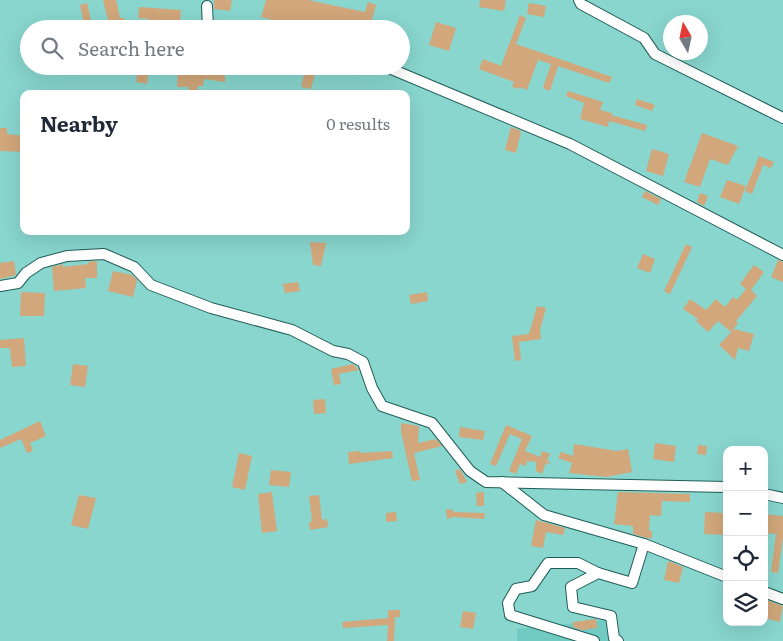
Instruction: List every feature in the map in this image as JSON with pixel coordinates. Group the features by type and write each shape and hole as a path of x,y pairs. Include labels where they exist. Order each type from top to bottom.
{"street":[{"path":"579,0 582,4 644,38 655,54 783,118"},
{"path":"207,6 208,20"},
{"path":"405,75 570,144 783,255"},
{"path":"0,286 18,284 26,273 41,263 67,256 104,254 134,267 151,285 211,308 292,330 333,351 348,354 362,362 372,388 382,406 432,423 470,471 486,482 723,487"},
{"path":"502,482 544,515 644,544 723,575"},
{"path":"768,495 783,498"},
{"path":"594,641 510,615 508,603 516,589 532,586 548,562 578,563 598,573 632,583 644,544"},
{"path":"598,573 571,587 573,606 611,616 614,638 618,641"},
{"path":"768,593 783,598"}],"shaded area":[{"path":"607,620 611,641 517,641 517,629"}],"building":[{"path":"103,0 116,0 120,18 124,18 124,20 108,20"},
{"path":"214,0 232,0 230,11 214,9"},
{"path":"266,0 308,0 365,12 368,2 376,5 372,20 272,20 261,17"},
{"path":"480,0 506,0 504,11 479,7"},
{"path":"87,3 91,20 83,20 80,5"},
{"path":"529,3 546,6 544,17 527,14"},
{"path":"139,7 181,10 180,20 148,20 138,18"},
{"path":"520,15 526,18 516,44 612,77 609,83 558,66 550,91 543,88 551,64 538,60 527,90 520,87 519,89 512,87 514,82 479,69 483,59 501,66"},
{"path":"436,22 456,28 449,51 429,45"},
{"path":"137,75 148,75 147,84 136,82"},
{"path":"178,75 225,75 225,82 204,79 203,86 198,86 198,90 189,90 189,87 177,87"},
{"path":"304,75 315,75 311,89 301,87"},
{"path":"568,91 603,102 600,110 647,125 645,131 609,121 608,127 580,119 584,103 566,96"},
{"path":"637,99 655,105 652,111 635,105"},
{"path":"511,127 521,131 516,153 505,150"},
{"path":"0,128 7,128 7,134 20,136 20,152 0,151"},
{"path":"702,133 738,146 728,165 710,159 700,187 684,182"},
{"path":"652,149 669,154 663,176 646,171"},
{"path":"759,156 774,162 771,168 763,165 752,194 745,191"},
{"path":"727,180 746,186 739,204 720,197"},
{"path":"645,191 661,199 658,205 642,197"},
{"path":"700,193 708,196 704,206 697,202"},
{"path":"310,242 326,243 321,266 313,265"},
{"path":"686,244 692,247 670,294 664,291"},
{"path":"643,254 655,259 650,273 637,268"},
{"path":"778,260 783,262 783,282 771,277"},
{"path":"14,261 16,275 0,279 0,263"},
{"path":"97,261 97,278 85,278 86,288 54,291 52,267 63,264 63,267 88,264 88,262"},
{"path":"754,265 764,272 751,290 757,296 736,321 738,323 731,332 718,321 708,332 696,321 698,319 683,309 690,299 706,310 716,299 725,307 733,297 737,300 746,289 740,284"},
{"path":"113,271 132,275 137,280 133,297 108,291"},
{"path":"298,282 300,291 285,293 283,284"},
{"path":"21,292 45,293 44,316 20,316"},
{"path":"427,292 428,301 411,304 409,295"},
{"path":"537,306 546,308 540,330 541,339 519,342 521,360 515,361 512,336 529,334"},
{"path":"734,329 754,334 749,351 738,348 735,360 719,345"},
{"path":"24,338 26,366 12,367 10,348 0,348 0,340"},
{"path":"73,364 88,366 85,387 70,385"},
{"path":"353,364 359,370 339,374 341,384 334,385 331,369"},
{"path":"325,399 326,413 314,414 313,400"},
{"path":"40,421 46,436 30,443 33,451 27,453 21,439 0,448 0,440"},
{"path":"401,423 419,426 418,443 436,439 442,446 414,453 420,480 412,481 401,432"},
{"path":"506,425 532,436 525,451 540,457 542,451 550,454 547,460 551,464 546,463 542,474 536,471 536,462 527,461 526,466 520,464 516,474 509,471 522,439 510,434 496,466 490,464"},
{"path":"460,427 485,431 483,440 459,437"},
{"path":"655,443 676,446 674,462 653,459"},
{"path":"574,444 617,451 628,449 632,472 606,477 569,473 572,463 558,458 561,452 573,456"},
{"path":"698,445 707,446 706,455 697,454"},
{"path":"360,451 360,453 392,451 393,458 349,464 348,452"},
{"path":"239,453 252,456 245,490 232,487"},
{"path":"460,469 467,482 460,484 455,471"},
{"path":"271,470 291,472 289,487 269,485"},
{"path":"272,492 277,531 262,533 258,494"},
{"path":"484,492 484,506 477,506 476,493"},
{"path":"618,492 690,494 690,502 662,501 661,516 650,515 649,531 652,531 652,538 647,538 633,534 633,526 614,524"},
{"path":"79,495 96,498 88,529 71,525"},
{"path":"319,495 322,520 327,519 328,527 310,530 309,522 312,521 309,496"},
{"path":"446,509 453,510 454,512 485,513 484,519 454,517 447,519"},
{"path":"396,512 397,521 386,522 386,513"},
{"path":"705,512 723,513 723,535 704,534"},
{"path":"768,514 783,516 783,538 778,573 771,572 776,534 768,533"},
{"path":"536,520 565,528 563,535 546,532 543,548 531,546"},
{"path":"668,561 683,567 679,583 664,580"},
{"path":"768,600 783,606 780,622 768,619"},
{"path":"388,610 400,610 400,617 395,617 394,641 387,641 388,625 343,628 342,622 388,618"},
{"path":"463,611 476,613 473,629 460,627"},
{"path":"596,619 597,628 581,630 573,627 573,622"}]}
